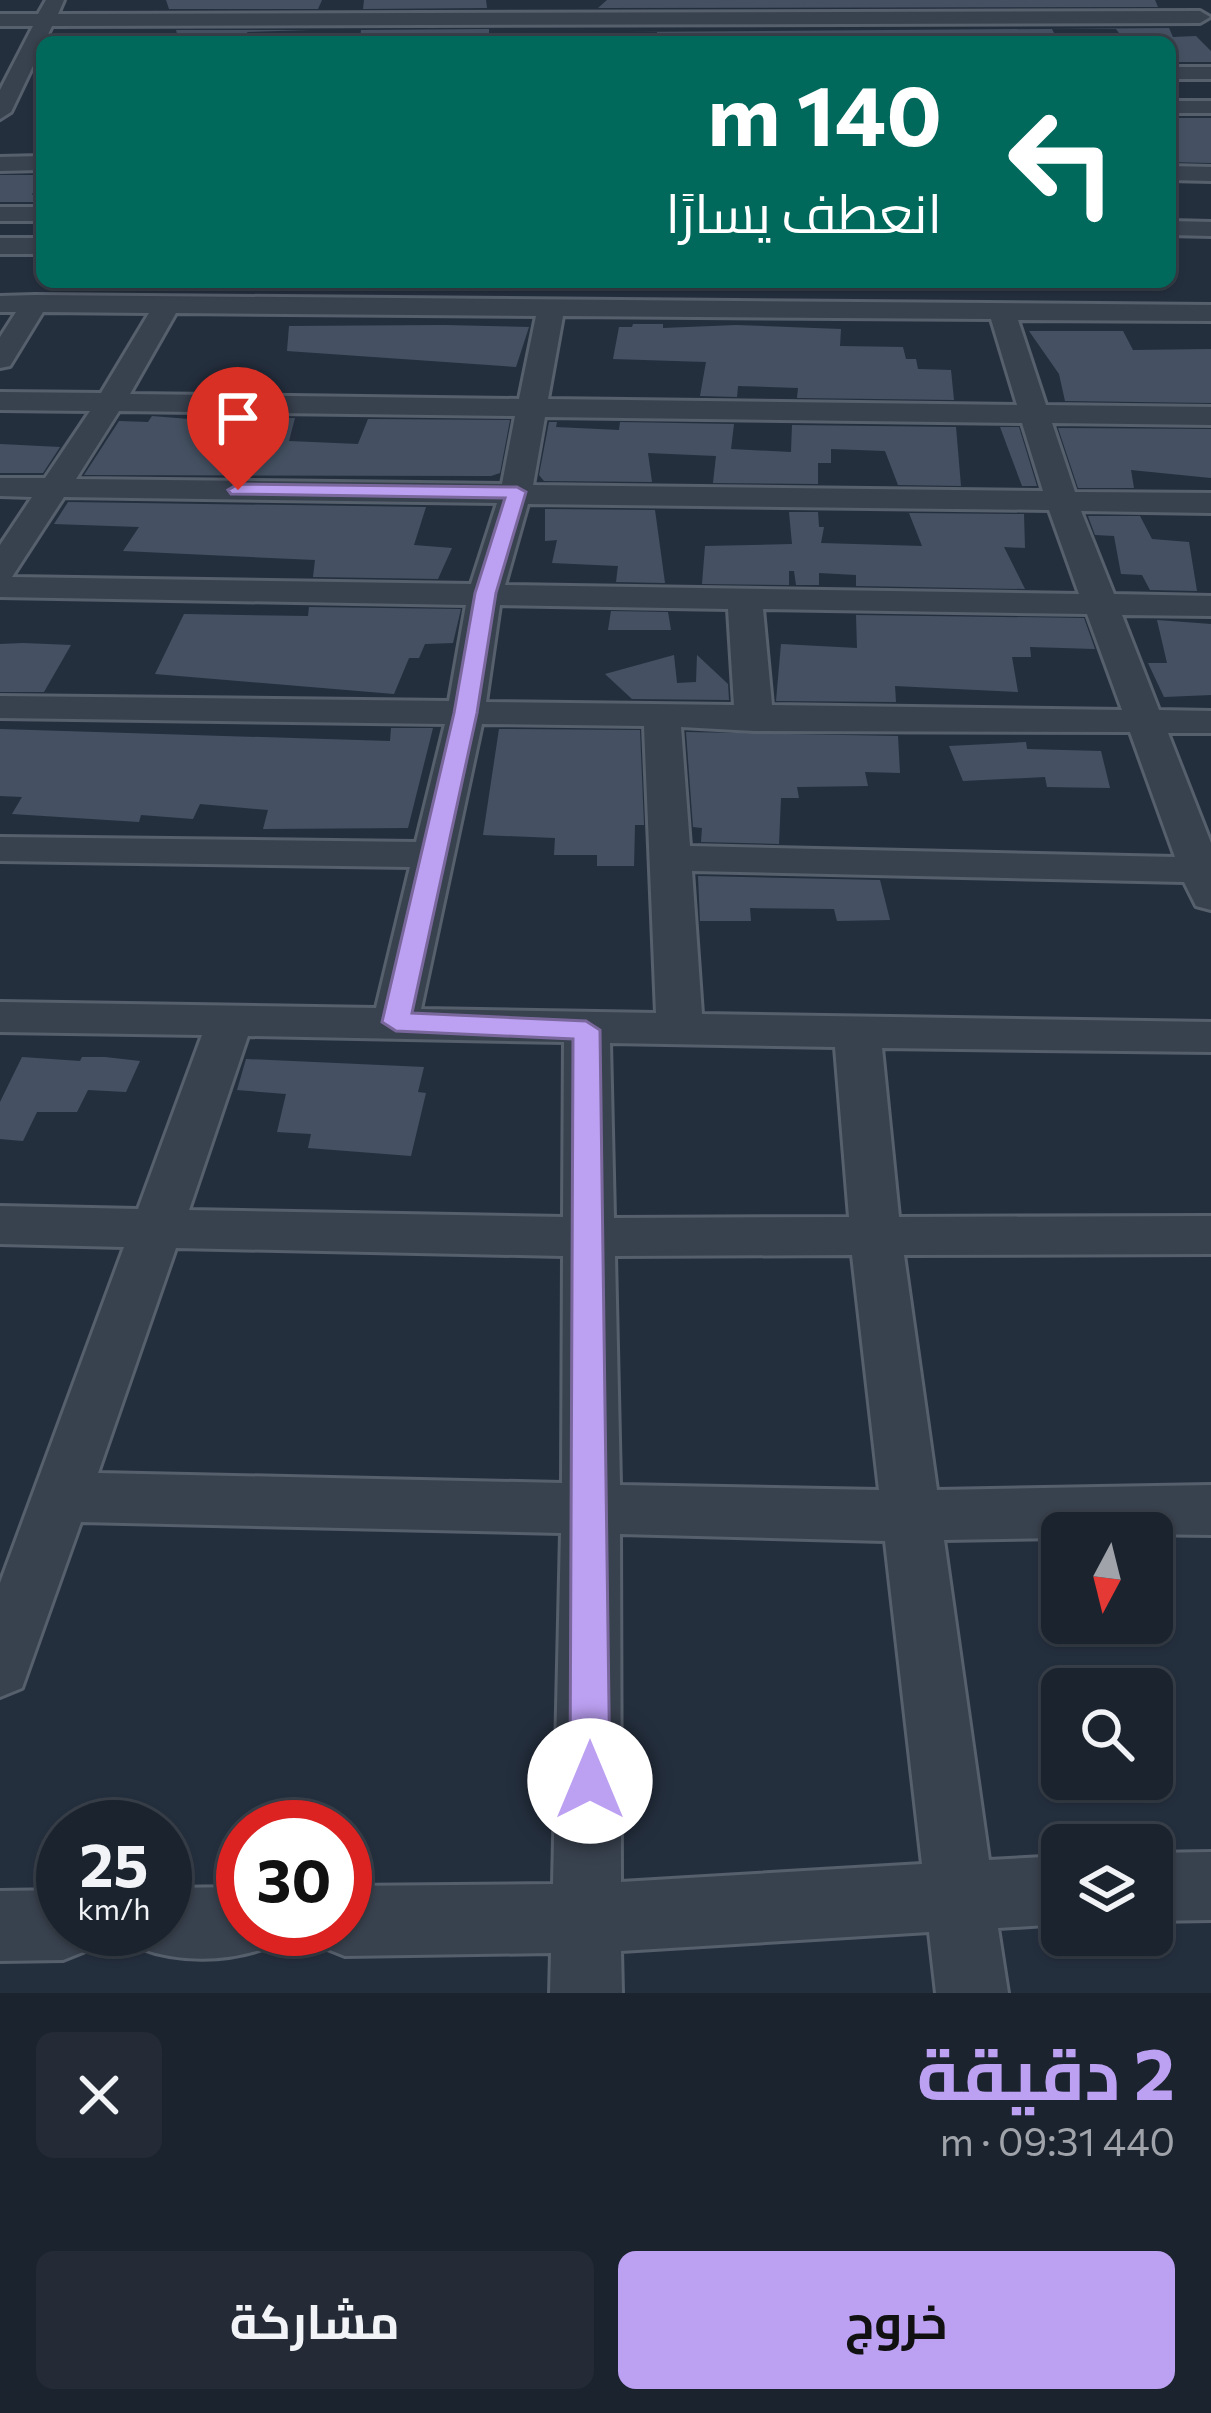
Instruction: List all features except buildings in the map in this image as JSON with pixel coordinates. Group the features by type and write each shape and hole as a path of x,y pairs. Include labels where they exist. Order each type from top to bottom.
{"street":[{"path":"1183,0 1207,23"},
{"path":"0,20 51,10 876,8 1207,23"},
{"path":"876,8 894,36"},
{"path":"0,51 36,51"},
{"path":"7,116 8,85 36,53"},
{"path":"1176,73 1211,73"},
{"path":"1176,107 1211,107"},
{"path":"0,164 36,163"},
{"path":"1176,173 1211,175"},
{"path":"0,214 36,214"},
{"path":"1176,228 1211,229"},
{"path":"0,246 36,246"},
{"path":"0,278 39,291 168,304 285,293 551,306 671,291 858,288"},
{"path":"1176,286 1211,286"},
{"path":"612,288 1002,311 1211,314"},
{"path":"1046,288 1058,312"},
{"path":"0,304 39,291"},
{"path":"0,359 39,291"},
{"path":"0,570 112,401 168,304"},
{"path":"396,1022 466,713 485,593 517,492 529,405 551,306"},
{"path":"673,858 1208,879 1062,502 1002,311"},
{"path":"0,401 1211,416"},
{"path":"0,487 1211,503"},
{"path":"0,587 1211,606"},
{"path":"745,599 754,720"},
{"path":"0,707 754,720 1211,722"},
{"path":"662,718 680,1029"},
{"path":"0,849 431,855"},
{"path":"0,1017 396,1022 586,1030 1211,1036"},
{"path":"0,1668 231,1020"},
{"path":"586,1030 591,1508 586,1993"},
{"path":"857,1032 876,1238 972,1993"},
{"path":"0,1226 590,1237 1211,1235"},
{"path":"58,1497 910,1516 1211,1510"},
{"path":"1173,1887 1211,1886"},
{"path":"372,1921 589,1918 1041,1891"},
{"path":"0,1926 36,1925"}],"route":[{"path":"238,490 517,492 485,593 466,713 396,1022 586,1030 590,1781"}]}
